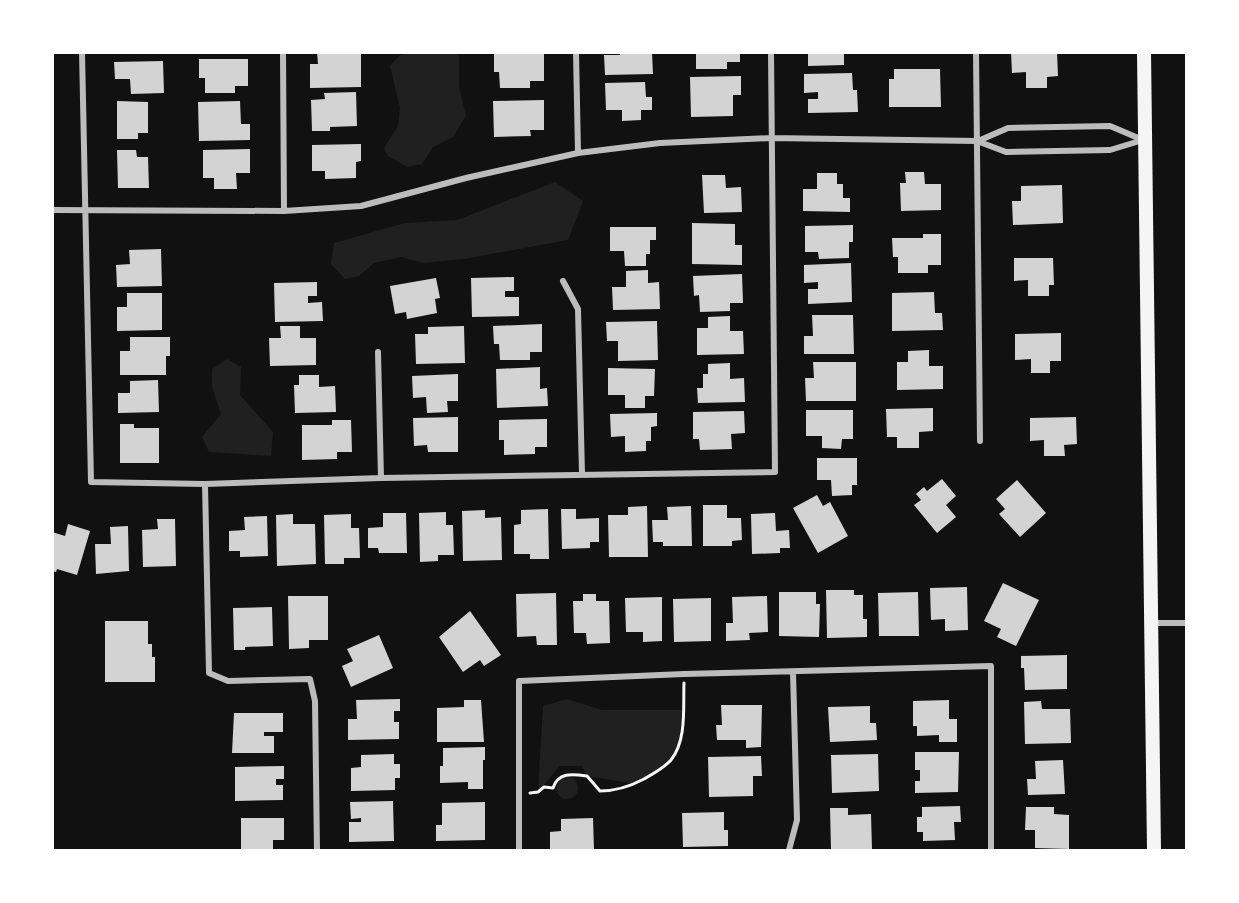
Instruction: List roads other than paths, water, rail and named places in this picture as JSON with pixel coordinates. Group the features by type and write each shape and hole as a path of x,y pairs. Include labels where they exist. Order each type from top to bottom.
{"main road":[{"path":"1144,52 1143,140 1154,850"}],"street":[{"path":"82,52 91,482 205,484 381,478 775,472 771,52"},
{"path":"283,52 284,211"},
{"path":"576,52 578,153"},
{"path":"976,52 980,441"},
{"path":"977,141 1008,128 1110,126 1143,140"},
{"path":"52,210 284,211 361,206 466,178 578,153 660,143 771,138 977,141 1006,152 1110,150 1143,140"},
{"path":"563,281 578,309 582,474"},
{"path":"378,352 381,478"},
{"path":"205,484 209,673 228,681 310,678 315,701 317,850"},
{"path":"1150,623 1186,623"},
{"path":"519,850 519,681 991,666 991,850"},
{"path":"789,850 797,820 793,672"}]}
